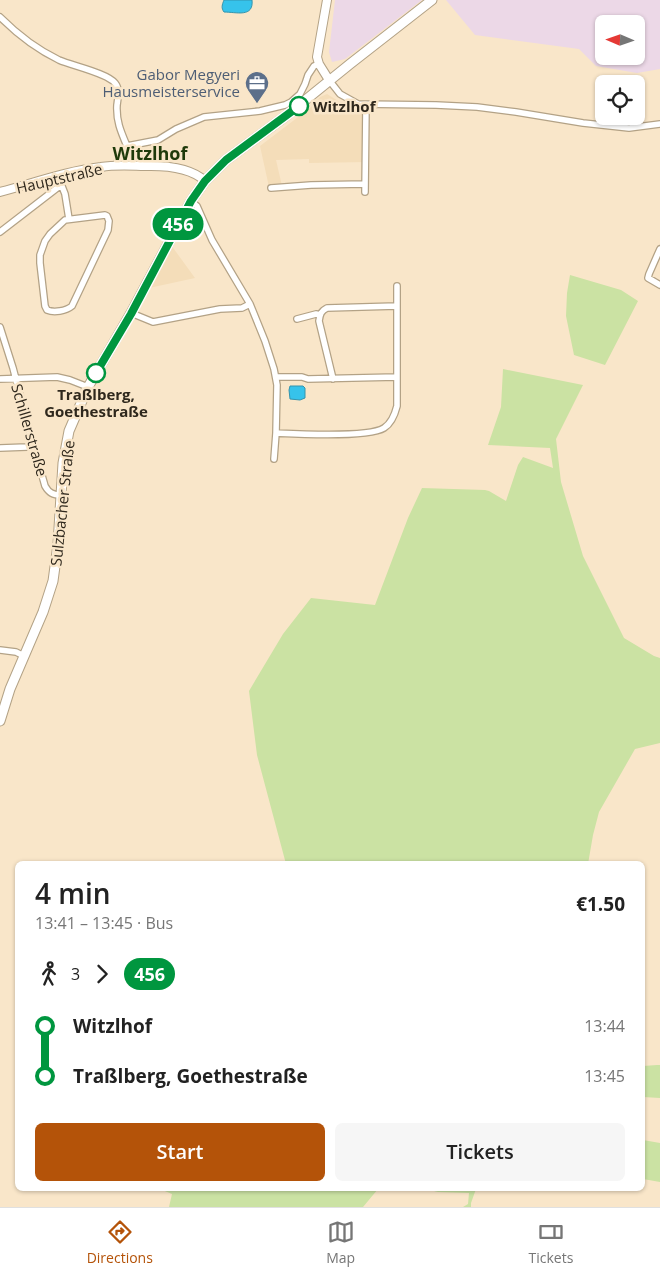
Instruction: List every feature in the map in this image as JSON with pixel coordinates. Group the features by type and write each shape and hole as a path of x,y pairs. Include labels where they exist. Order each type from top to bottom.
{"main road":[{"name":"Sulzbacher Straße","path":"0,721 10,689 43,612 53,581 58,544 63,463 69,431 88,387 131,314 191,201 205,181 226,160 287,115 432,0"}],"street":[{"path":"327,0 317,57 319,64 340,94 358,104 436,104 516,112 608,127 659,126"},
{"path":"0,17 15,32 58,59 108,77 115,83 118,88 118,122 127,146"},
{"path":"117,166 116,162 123,148 158,140 204,117 260,111 291,102 300,94 311,70 319,64"},
{"path":"365,192 366,105"},
{"name":"Hauptstraße","path":"0,192 101,166 164,166 187,170 205,181"},
{"path":"58,176 65,194 69,219"},
{"path":"271,188 365,184"},
{"path":"0,232 61,185"},
{"path":"191,201 197,206 212,240 250,304 263,333 276,377 277,399 274,459"},
{"path":"105,215 107,216 108,225 72,306 66,309 50,311 47,310 46,306 40,255 45,241 50,234 65,220 69,219 105,215"},
{"path":"660,249 648,278 660,285"},
{"path":"276,433 370,433 384,428 390,423 397,406 397,286"},
{"path":"131,314 153,322 242,308 250,304"},
{"path":"333,379 319,321 322,311 327,308 397,306"},
{"path":"297,319 316,314 320,315"},
{"name":"Schillerstraße","path":"0,327 47,490 51,494 61,495"},
{"path":"0,379 57,377 88,387"},
{"path":"276,377 302,377 308,379 397,377"},
{"path":"0,448 34,445"},
{"path":"0,650 16,652 24,656"}],"shaded area":[{"path":"335,0 422,0 345,59 332,62 329,52"},
{"path":"446,0 660,0 660,69 637,73 596,66 595,65 579,49 475,35"},
{"path":"327,94 351,109 370,112 368,162 309,163 309,159 276,160 282,186 269,187 260,146 310,108 320,97"},
{"path":"171,245 195,278 149,288"}],"green space":[{"path":"570,275 621,290 638,301 605,365 574,355 566,316"},
{"path":"503,369 583,385 556,439 561,482 583,556 624,638 660,658 660,743 635,749 599,812 589,861 285,861 257,755 249,691 283,634 311,598 375,605 408,518 422,488 485,490 506,501 518,465 523,457 553,468 550,448 488,445 501,407"},
{"path":"660,1065 660,1098 645,1097 645,1066"},
{"path":"645,1140 660,1143 660,1182 645,1179"},
{"path":"165,1191 376,1191 363,1207 169,1207 172,1194"},
{"path":"434,1191 475,1191 471,1207 463,1207 468,1204 469,1193"}],"water":[{"path":"224,0 252,0 252,6 247,12 243,13 224,12 222,6"},
{"path":"290,386 303,386 305,388 305,398 300,400 290,399"}],"bus line":[{"name":"456","path":"96,373 131,314 191,201 205,181 226,160 299,106"}],"place":[{"name":"Gabor Megyeri Hausmeisterservice","path":"257,104"},
{"name":"Witzlhof","path":"299,106"},
{"name":"Traßlberg, Goethestraße","path":"96,373"}],"district":[{"name":"Witzlhof","path":"150,153"}]}
